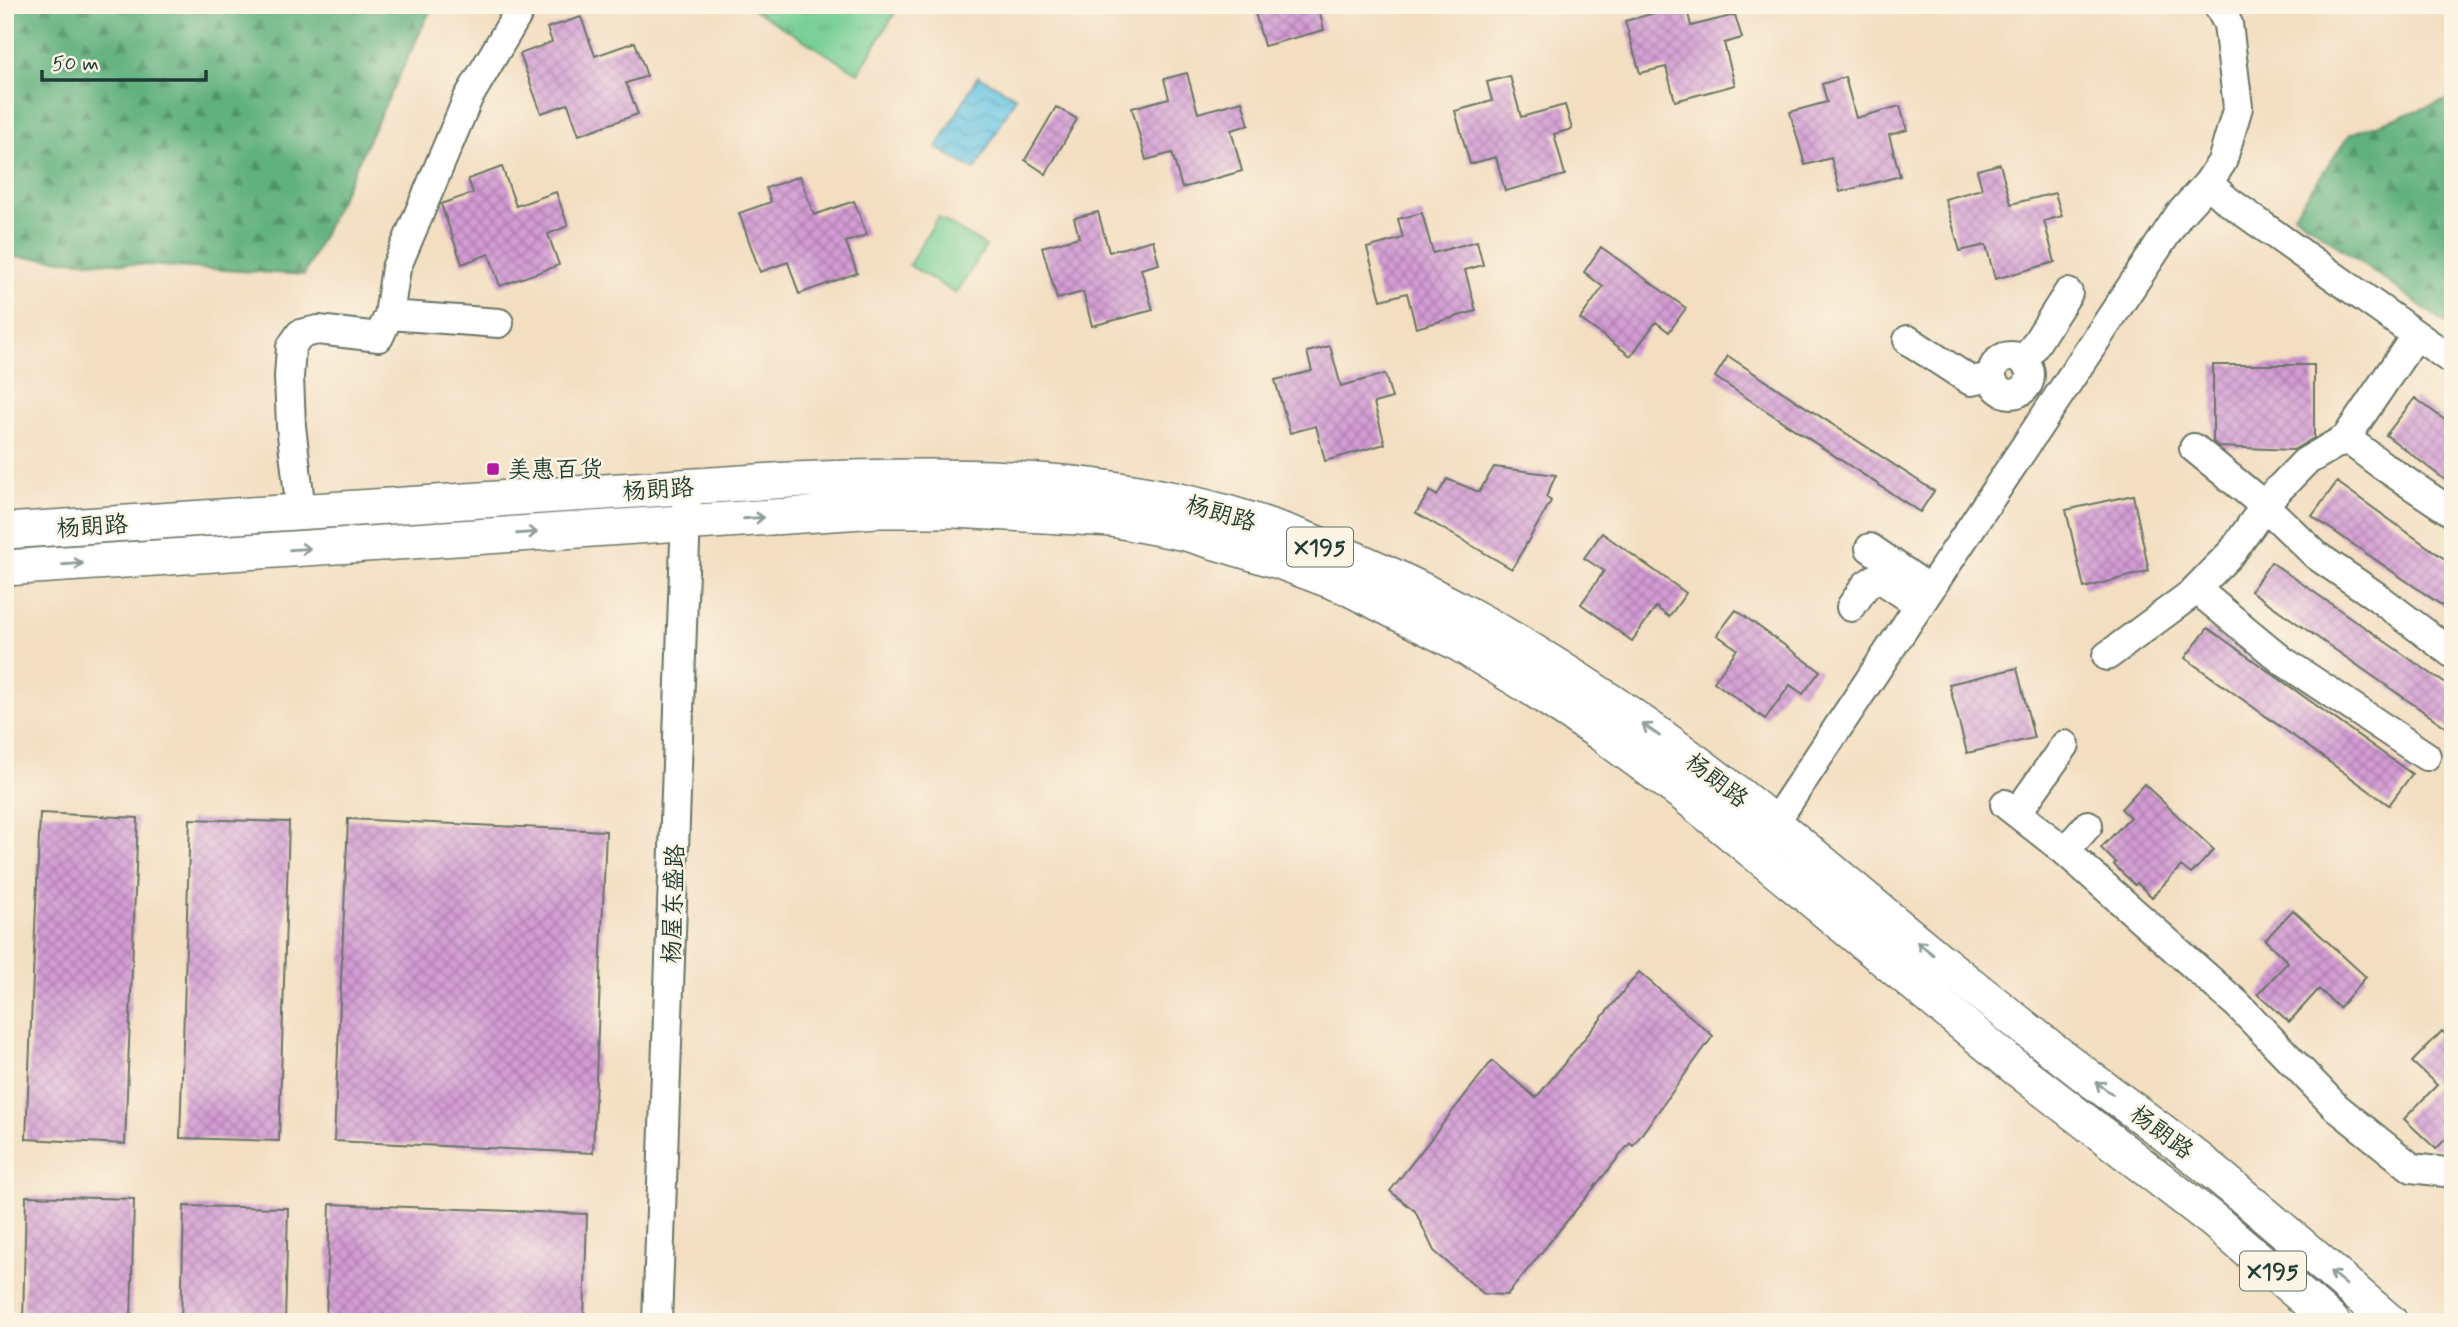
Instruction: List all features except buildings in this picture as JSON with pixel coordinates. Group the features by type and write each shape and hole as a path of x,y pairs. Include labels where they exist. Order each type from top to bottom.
{"main road":[{"name":"杨朗路","path":"5,531 894,476 1018,478 1104,487 1166,498 1229,514 1374,569 1448,604 1554,664 1706,770 1765,838 2020,1072 2214,1221 2332,1322"},
{"name":"杨朗路","path":"5,568 878,510 955,510 1112,519 1186,533 1279,561 1345,586 1403,614 1529,686 1686,796 1765,838 2019,1023 2205,1164 2390,1322"}],"street":[{"path":"301,512 290,425 290,347 300,334 318,330 379,337 389,315 396,268 468,98 523,5"},
{"path":"1765,838 2179,215 2222,162 2238,107 2228,24 2218,5"},
{"path":"2207,183 2228,201 2453,361"},
{"path":"2025,373 2068,293"},
{"path":"389,315 499,323"},
{"path":"2107,656 2196,589 2233,551 2265,506 2305,462 2346,438 2416,335"},
{"path":"1908,340 1971,381 1992,377 1993,369 2000,360 2012,356 2025,373 2055,402"},
{"path":"2346,438 2453,513"},
{"path":"2194,448 2265,506 2317,556 2453,654"},
{"name":"杨屋东盛路","path":"657,1322 687,487"},
{"path":"1870,548 1925,597"},
{"path":"1851,607 1866,585 1878,577 1925,597"},
{"path":"2196,589 2283,661 2426,756"},
{"path":"2065,745 2011,808 2065,850 2238,1005 2336,1107 2412,1168 2453,1172"},
{"path":"2065,850 2088,825"}],"green space":[{"path":"5,5 433,5 304,275 5,256"},
{"path":"746,5 900,5 858,73"},
{"path":"2453,98 2453,329 2294,214 2350,134"},
{"path":"938,217 986,246 956,294 909,265"}],"water":[{"path":"978,76 1016,97 975,170 937,148"}],"place":[{"name":"美惠百货","path":"493,469"}]}
